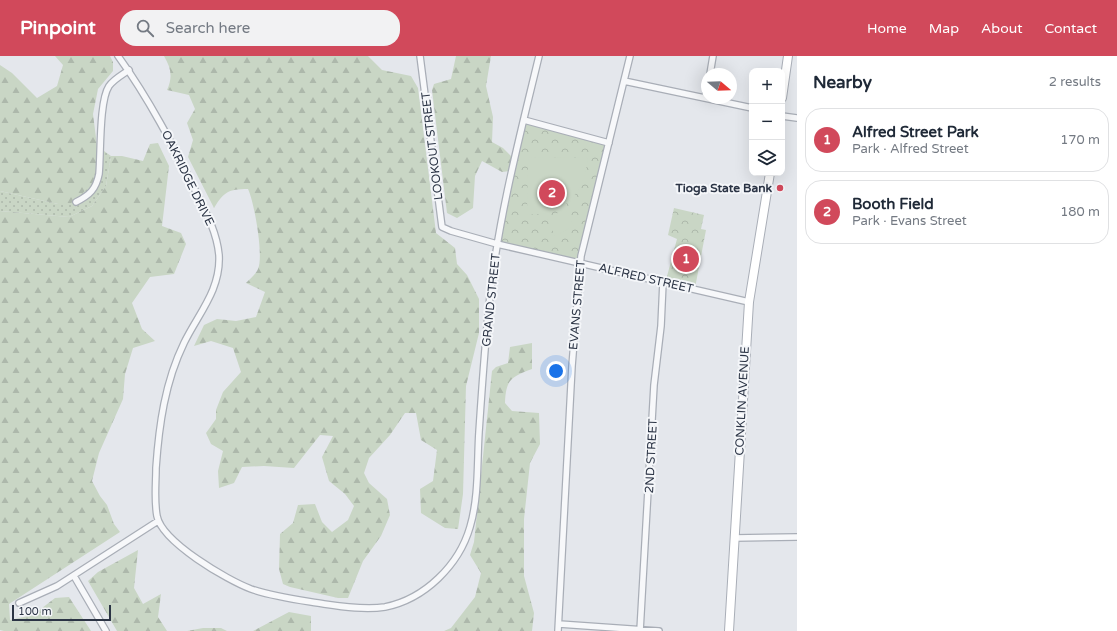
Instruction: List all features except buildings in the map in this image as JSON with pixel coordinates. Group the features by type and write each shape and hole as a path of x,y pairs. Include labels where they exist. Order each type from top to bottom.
{"main road":[{"path":"785,77 788,56"},
{"name":"CONKLIN AVENUE","path":"729,631 749,302 770,176"}],"street":[{"name":"OAKRIDGE DRIVE","path":"118,56 129,70 155,112 180,159 209,219 214,232 219,255 212,294 182,348 168,385 158,439 156,487 158,521"},
{"name":"LOOKOUT STREET","path":"420,56 434,150 442,227 451,231"},
{"name":"GRAND STREET","path":"158,521 172,540 217,573 248,588 288,598 357,607 382,608 404,602 415,597 435,582 462,547 473,514 490,298 497,244 539,56"},
{"name":"EVANS STREET","path":"558,631 572,366 580,263 630,56"},
{"path":"711,68 713,56"},
{"path":"76,202 88,196 97,184 99,174 103,107 109,87 118,77 129,70"},
{"path":"624,81 701,97"},
{"path":"733,104 749,107"},
{"path":"785,116 797,118"},
{"path":"524,120 609,143"},
{"name":"ALFRED STREET","path":"451,231 497,244 749,302"},
{"name":"2ND STREET","path":"640,630 654,385 661,326 663,282"},
{"path":"19,603 57,586 74,576 158,521"},
{"path":"734,538 797,537"},
{"path":"74,576 106,631"},
{"path":"559,624 659,631"}],"green space":[{"path":"55,56 110,56 113,62 113,71 98,89 93,114 98,154 93,184 70,204 58,204 0,191 0,65 12,73 37,98 57,86 63,65"},
{"path":"164,56 368,56 382,70 411,76 418,88 436,233 455,248 457,264 467,275 479,299 479,333 466,386 463,494 458,529 445,528 421,513 420,489 433,481 437,450 421,440 416,413 405,413 390,435 369,458 364,473 369,483 387,499 390,515 381,536 363,561 348,598 338,598 290,587 283,584 279,569 280,534 293,523 298,505 315,504 322,522 332,532 348,520 354,506 345,494 329,481 322,457 333,436 320,435 294,468 264,466 242,467 234,483 219,488 218,471 223,451 211,444 206,433 216,419 216,410 223,392 241,372 233,348 211,341 194,346 204,325 217,319 236,321 256,317 265,292 246,283 257,271 260,262 258,229 248,189 227,192 214,208 188,157 193,140 187,123 195,109 189,95 167,90 171,77"},
{"path":"456,56 491,56 486,86 493,117 492,142 503,148 511,156 510,171 502,172 482,161 475,176 473,208 457,218 447,213 432,90 434,84 451,79"},
{"path":"526,123 607,144 578,260 499,241"},
{"path":"158,143 169,166 162,226 181,233 186,244 174,274 150,277 132,303 142,329 155,341 133,348 125,374 123,399 99,453 92,481 107,505 114,524 120,532 9,604 10,620 33,615 55,598 69,597 91,631 0,630 0,211 69,217 92,206 106,186 111,156 122,156 143,161 150,144"},
{"path":"97,146 111,156 106,186 92,206 69,217 0,211 0,191 58,204 98,154"},
{"path":"530,157 588,158 586,171 577,192 562,207 540,214 527,214 528,160"},
{"path":"674,208 704,215 701,229 706,230 695,288 666,280 677,239 668,235"},
{"path":"565,209 574,226 555,236 547,219"},
{"path":"532,343 532,369 519,374 511,380 508,384 505,403 512,411 539,413 540,444 530,463 524,519 524,576 534,613 532,631 444,631 451,628 475,597 481,573 470,555 474,542 492,371 496,367 508,363 510,347"},
{"path":"138,550 134,588 143,604 161,594 158,617 167,631 117,631 88,581 98,572"},
{"path":"289,612 311,616 311,631 253,631"},
{"path":"203,628 221,628 227,631 187,631"}],"place":[{"name":"Tioga State Bank","path":"780,188"},
{"name":"Booth Field","path":"552,193"},
{"name":"Alfred Street Park","path":"686,259"}]}
